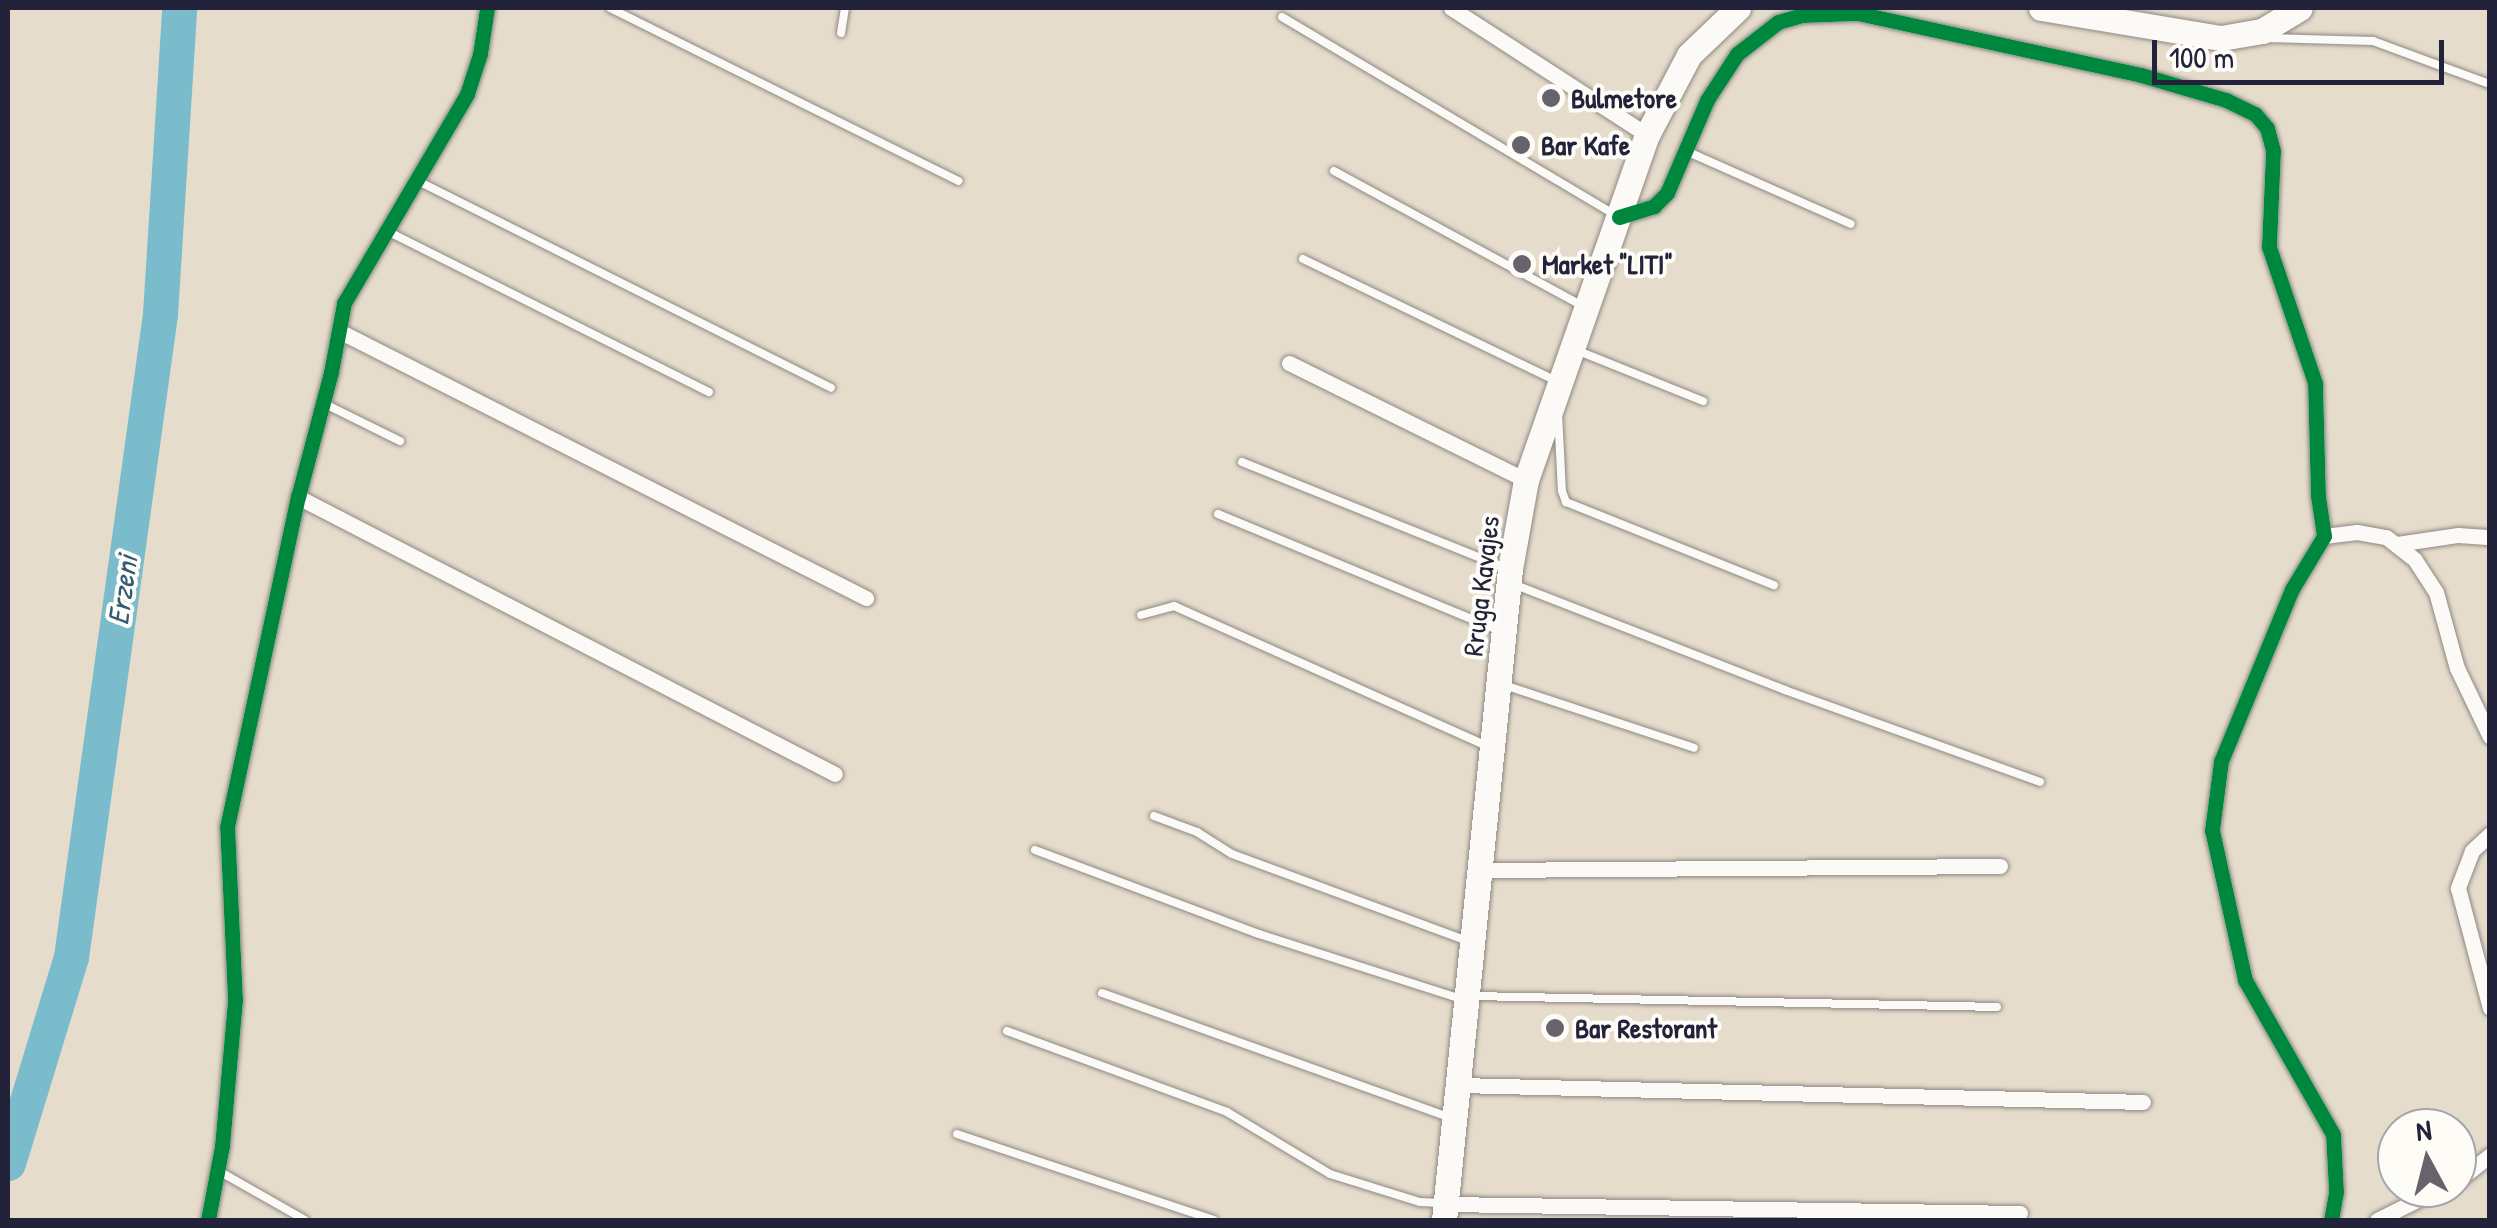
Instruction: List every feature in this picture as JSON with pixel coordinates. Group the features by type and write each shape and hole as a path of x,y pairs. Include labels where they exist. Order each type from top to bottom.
{"main road":[{"name":"Rruga Kavajes","path":"1445,1212 1510,576 1526,480 1647,135 1689,56 1738,8"},
{"path":"2041,8 2187,36 2242,36 2262,31 2300,8"}],"street":[{"path":"208,1220 235,1000 227,826 298,497 355,278 467,94 480,54 487,8"},
{"path":"1451,8 1647,135"},
{"path":"1619,217 1654,206 1667,192 1714,87 1737,54 1778,22 1830,11 1983,38 2141,74 2208,93 2255,114 2267,128 2273,151 2269,246 2315,383 2318,496 2324,536 2292,589 2221,762 2212,830 2245,980 2333,1134 2336,1192 2331,1220"},
{"path":"339,331 866,598"},
{"path":"1288,363 1526,480"},
{"path":"298,497 835,774"},
{"path":"2324,536 2357,532 2397,544 2458,535 2490,537"},
{"path":"2397,544 2436,592 2456,668 2489,735"},
{"path":"2490,834 2472,851 2458,888 2490,1008"},
{"path":"1482,870 2000,866"},
{"path":"1459,1085 2143,1102"},
{"path":"2378,1220 2402,1208"},
{"path":"1445,1212 2020,1214"}],"lane":[{"path":"610,8 958,181"},
{"path":"841,34 846,8"},
{"path":"1282,17 1619,217"},
{"path":"2242,36 2374,41 2490,84"},
{"path":"1685,150 1851,224"},
{"path":"1334,171 1587,308"},
{"path":"416,180 831,388"},
{"path":"386,230 709,392"},
{"path":"1302,259 1557,391 1566,502 1774,585"},
{"path":"1572,348 1703,401"},
{"path":"324,402 400,441"},
{"path":"1242,462 1785,690 2040,782"},
{"path":"1218,514 1504,632"},
{"path":"1140,615 1174,606 1494,749"},
{"path":"1500,684 1694,748"},
{"path":"1154,816 1197,832 1232,854 1474,943"},
{"path":"1035,850 1259,934 1468,998 1996,1007"},
{"path":"1102,993 1455,1120"},
{"path":"1007,1031 1226,1112 1330,1174 1445,1212"},
{"path":"956,1134 1214,1220"},
{"path":"217,1170 305,1220"}],"waterway":[{"name":"Erzeni","path":"8,1163 71,957 160,314 179,8"}],"cycle path":[{"path":"208,1220 222,1146 235,1000 227,827 298,497 331,372 344,303 467,94 480,54 487,8"},
{"path":"1619,217 1654,206 1667,193 1707,100 1737,54 1778,22 1803,15 1857,13 2141,75 2226,100 2255,114 2267,128 2273,151 2269,247 2315,383 2318,496 2324,536 2292,589 2221,761 2212,830 2245,980 2333,1134 2336,1192 2331,1220"}],"place":[{"name":"Bulmetore","path":"1551,98"},
{"name":"Bar Kafe","path":"1521,145"},
{"name":"Market \"LITI\"","path":"1522,264"},
{"name":"Bar Restorant","path":"1555,1028"}]}
